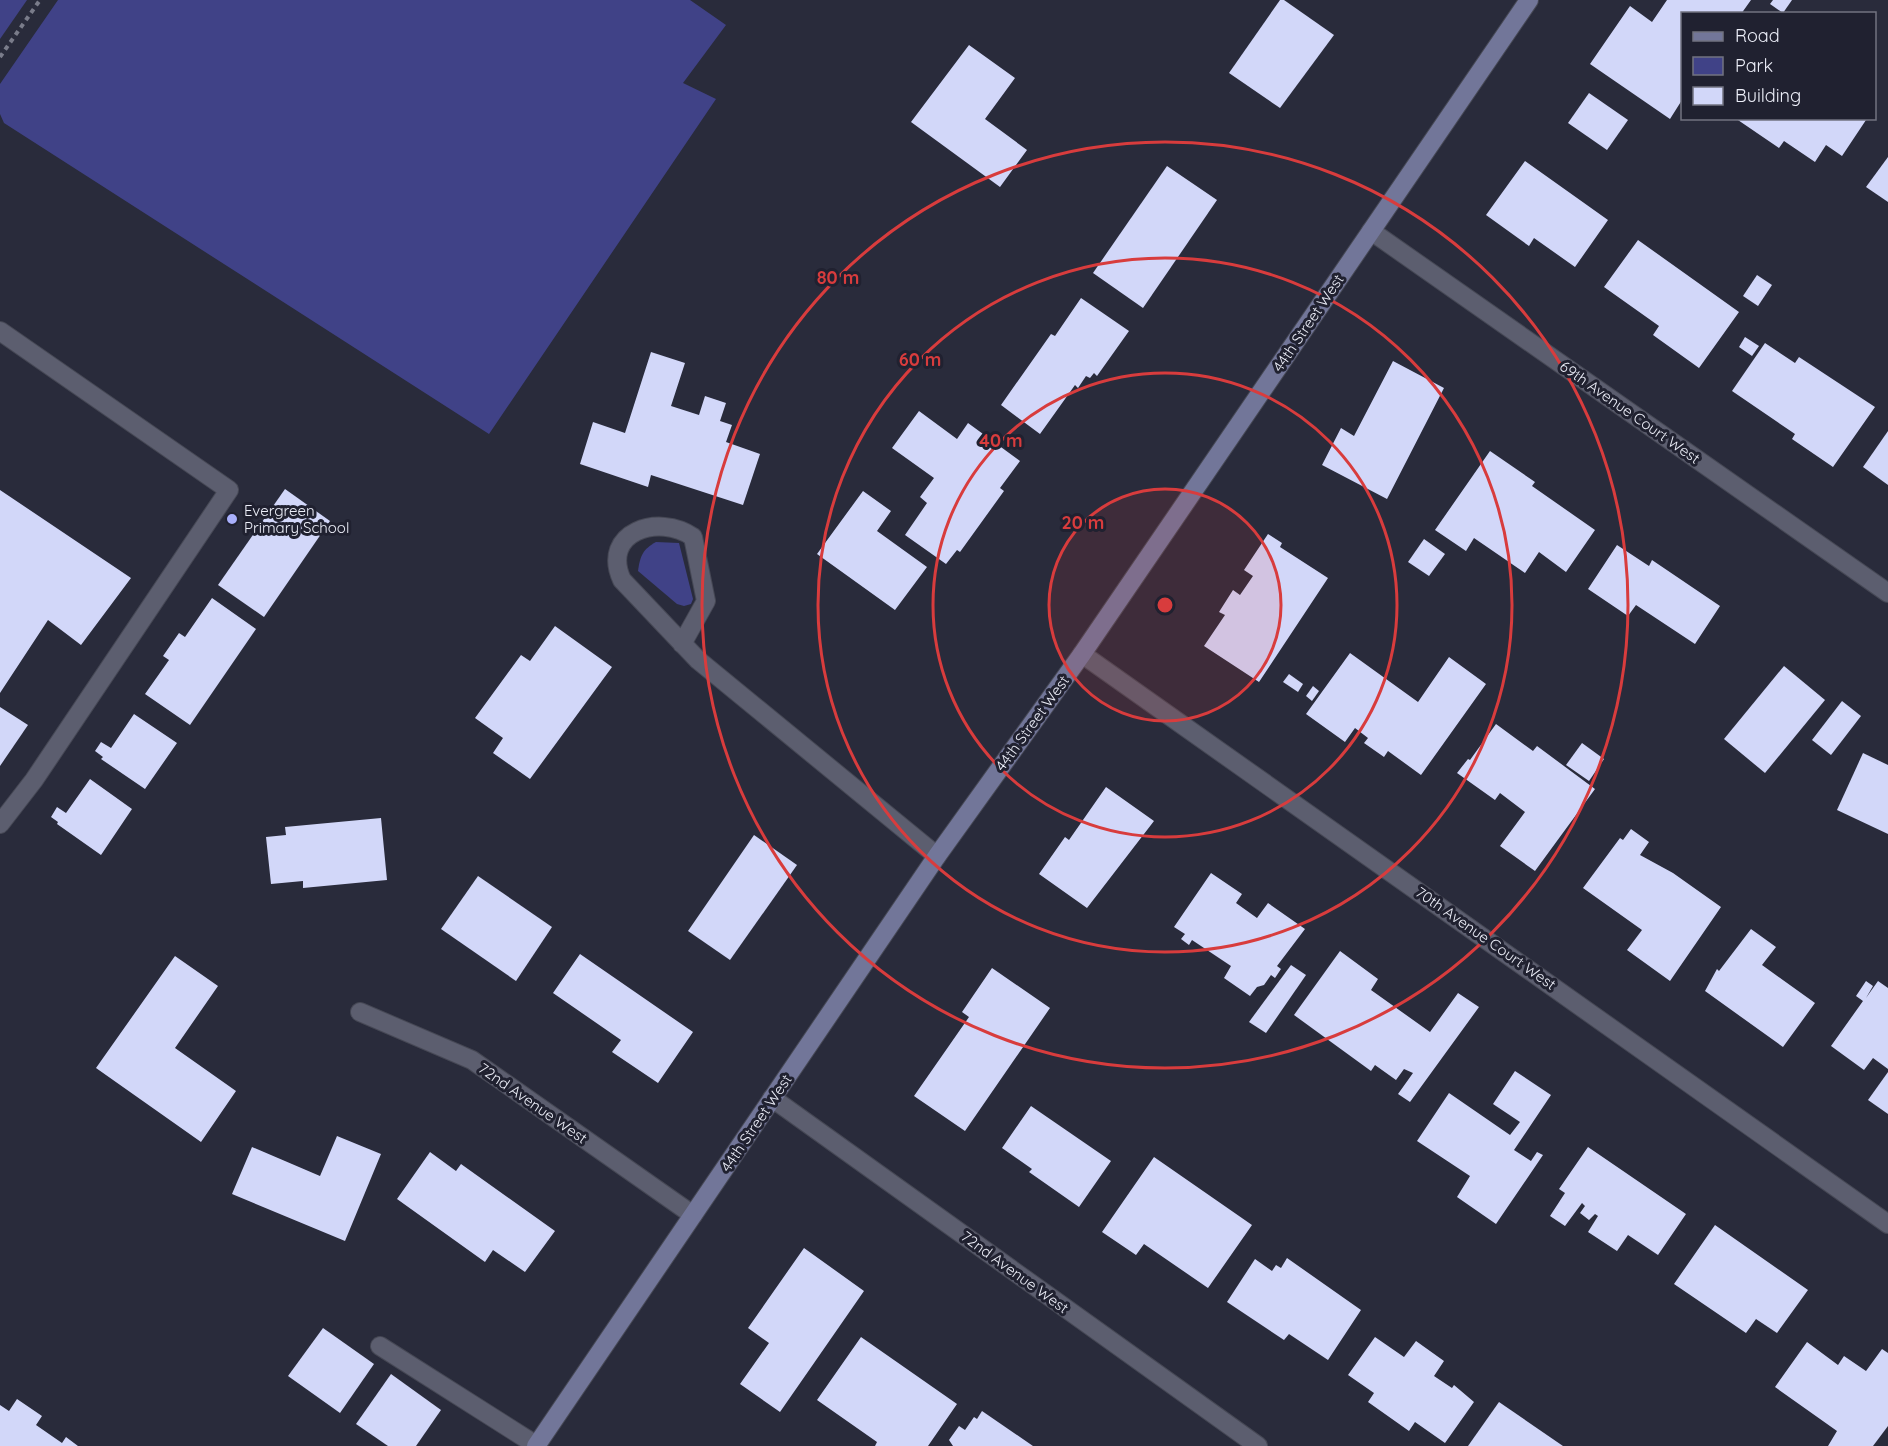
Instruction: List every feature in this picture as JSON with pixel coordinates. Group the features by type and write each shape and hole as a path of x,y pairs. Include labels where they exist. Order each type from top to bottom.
{"street":[{"name":"44th Street West","path":"536,1446 937,856 1082,654 1529,0"},
{"name":"69th Avenue Court West","path":"1371,231 1888,593"},
{"path":"0,331 230,490 41,770 0,824"},
{"path":"682,644 706,601 693,537 681,528 656,525 638,530 625,538 618,555 616,568 622,580 682,644 698,660 937,856"},
{"name":"70th Avenue Court West","path":"1082,654 1888,1224"},
{"name":"72nd Avenue West","path":"360,1012 472,1060 693,1215"},
{"name":"72nd Avenue West","path":"772,1098 1258,1446"},
{"path":"380,1346 536,1446"}],"path":[{"path":"0,57 40,0"}],"green space":[{"path":"0,0 27,0 0,39"},
{"path":"58,0 690,0 726,25 683,83 716,99 489,434 4,123 0,114 0,84"},
{"path":"656,542 679,543 693,599 691,604 684,606 677,604 638,571 643,554"}],"building":[{"path":"1280,0 1284,0 1334,35 1280,108 1229,73"},
{"path":"1667,0 1751,0 1742,12 1681,12 1681,102 1670,119 1590,64 1630,6 1652,22"},
{"path":"1773,0 1792,0 1784,12 1770,4"},
{"path":"969,45 1015,78 985,119 1027,150 1000,187 911,122"},
{"path":"1589,93 1628,120 1607,150 1568,123"},
{"path":"1738,120 1866,120 1842,156 1826,145 1815,162 1784,141 1779,148"},
{"path":"1888,157 1888,202 1866,187"},
{"path":"1525,161 1608,220 1575,267 1534,238 1529,246 1486,215"},
{"path":"1167,166 1217,200 1143,308 1093,273"},
{"path":"1638,240 1739,312 1699,368 1653,335 1659,326 1604,287"},
{"path":"1757,275 1772,285 1758,306 1743,296"},
{"path":"1081,298 1129,331 1097,376 1094,373 1090,378 1086,376 1078,388 1075,385 1040,434 1001,405 1051,334 1055,336"},
{"path":"1745,337 1759,346 1752,356 1739,347"},
{"path":"1765,343 1795,363 1799,357 1875,407 1833,467 1792,439 1795,434 1732,391"},
{"path":"651,352 685,363 671,406 699,415 705,396 726,403 720,421 732,425 726,442 760,454 743,505 651,475 648,487 580,464 593,422 625,433"},
{"path":"1393,361 1444,388 1387,499 1322,465 1341,428 1354,436"},
{"path":"919,411 957,439 968,423 1020,461 1000,488 1004,491 960,552 957,550 946,564 905,535 927,503 920,497 934,478 892,448"},
{"path":"1888,431 1888,485 1863,467"},
{"path":"1490,451 1535,482 1532,486 1595,530 1566,572 1539,552 1525,573 1474,538 1466,551 1435,530"},
{"path":"285,489 330,521 264,617 218,585"},
{"path":"0,490 131,578 81,645 48,620 0,693"},
{"path":"863,491 891,511 877,531 927,567 895,610 817,554"},
{"path":"1268,534 1282,543 1280,547 1328,578 1259,682 1204,646 1225,615 1219,612 1233,590 1240,595 1253,576 1244,570"},
{"path":"1424,539 1445,554 1429,576 1408,562"},
{"path":"1617,545 1649,566 1652,560 1720,606 1695,644 1636,605 1628,616 1588,589"},
{"path":"212,598 256,629 190,725 145,694 169,660 163,656 179,633 185,637"},
{"path":"555,626 612,667 530,779 493,753 503,738 475,718 521,655 530,661"},
{"path":"1350,653 1418,702 1449,657 1486,684 1421,775 1388,751 1384,757 1364,743 1368,738 1355,728 1345,742 1306,714"},
{"path":"1784,666 1825,700 1765,773 1724,739"},
{"path":"1289,674 1303,684 1298,692 1283,682"},
{"path":"1313,686 1319,691 1312,701 1306,696"},
{"path":"1842,701 1861,716 1831,755 1812,740"},
{"path":"0,707 28,725 0,766"},
{"path":"134,714 177,743 145,789 101,759 103,757 95,751 101,742 111,748"},
{"path":"1496,724 1533,751 1537,746 1595,789 1535,871 1500,846 1525,812 1500,793 1495,800 1457,773 1468,759 1470,760"},
{"path":"1582,743 1604,759 1589,781 1566,765"},
{"path":"1863,753 1888,765 1888,834 1837,810"},
{"path":"90,779 132,809 101,855 57,824 58,822 51,817 57,807 66,813"},
{"path":"1106,787 1154,821 1087,908 1039,874 1065,837 1069,840"},
{"path":"381,818 387,880 303,888 303,881 271,884 266,837 286,835 285,827"},
{"path":"1631,829 1649,842 1640,855 1673,873 1721,907 1670,981 1627,950 1642,930 1583,888 1620,838 1623,840"},
{"path":"754,835 797,865 730,960 688,931"},
{"path":"1211,873 1242,894 1236,903 1257,918 1268,903 1305,929 1277,966 1281,969 1275,978 1271,975 1264,985 1257,987 1250,996 1224,978 1231,966 1192,940 1189,945 1181,939 1185,934 1174,927"},
{"path":"478,876 552,927 516,981 441,929"},
{"path":"1751,929 1776,947 1762,965 1815,1003 1783,1047 1705,991 1717,969 1719,971"},
{"path":"1340,951 1378,979 1371,990 1430,1032 1458,993 1479,1007 1410,1102 1398,1094 1413,1073 1404,1069 1396,1080 1375,1065 1371,1071 1294,1015"},
{"path":"580,954 693,1032 658,1083 612,1052 621,1040 553,993"},
{"path":"175,956 218,986 175,1048 236,1091 201,1142 96,1068"},
{"path":"1291,965 1306,975 1266,1033 1249,1022"},
{"path":"992,968 1050,1008 965,1131 914,1096 969,1017 962,1012"},
{"path":"1866,981 1873,986 1866,998 1878,981 1888,988 1888,1069 1873,1058 1864,1070 1831,1046 1863,1001 1856,996"},
{"path":"1515,1071 1551,1095 1514,1150 1531,1161 1537,1152 1543,1155 1496,1224 1457,1197 1470,1176 1417,1141 1449,1093 1510,1135 1520,1122 1493,1104"},
{"path":"1888,1072 1888,1114 1868,1100"},
{"path":"1031,1106 1111,1161 1079,1207 1029,1172 1032,1169 1002,1148"},
{"path":"337,1136 381,1154 345,1241 232,1194 252,1147 320,1176"},
{"path":"1588,1147 1686,1214 1658,1255 1628,1235 1617,1251 1588,1232 1598,1216 1595,1214 1589,1220 1580,1213 1585,1206 1582,1203 1565,1226 1550,1216 1565,1193 1559,1189"},
{"path":"430,1152 456,1171 461,1164 555,1231 525,1272 493,1250 485,1262 397,1199"},
{"path":"1154,1157 1252,1225 1208,1288 1144,1244 1136,1255 1102,1232"},
{"path":"1715,1225 1808,1290 1777,1333 1756,1319 1746,1333 1674,1284"},
{"path":"804,1248 864,1291 780,1412 740,1384 769,1343 748,1328"},
{"path":"1287,1258 1361,1310 1328,1360 1289,1334 1284,1340 1227,1302 1255,1259 1272,1271 1276,1265 1281,1268"},
{"path":"323,1328 374,1364 340,1413 288,1376"},
{"path":"861,1337 957,1404 928,1446 875,1446 877,1442 817,1400"},
{"path":"1375,1337 1404,1357 1416,1341 1444,1361 1434,1376 1452,1388 1454,1385 1474,1402 1445,1443 1415,1422 1409,1431 1368,1402 1374,1393 1348,1375"},
{"path":"1807,1342 1838,1365 1844,1356 1866,1371 1882,1349 1888,1353 1888,1426 1873,1446 1828,1446 1837,1431 1775,1387"},
{"path":"391,1374 441,1410 416,1446 388,1446 356,1424"},
{"path":"17,1399 42,1416 36,1425 62,1443 66,1437 78,1446 0,1446 0,1405 9,1411"},
{"path":"1499,1402 1563,1446 1468,1446"},
{"path":"982,1411 1033,1446 953,1446 949,1440 959,1426 965,1430 974,1417 977,1419"}],"place":[{"name":"Evergreen Primary School","path":"232,519"}]}
